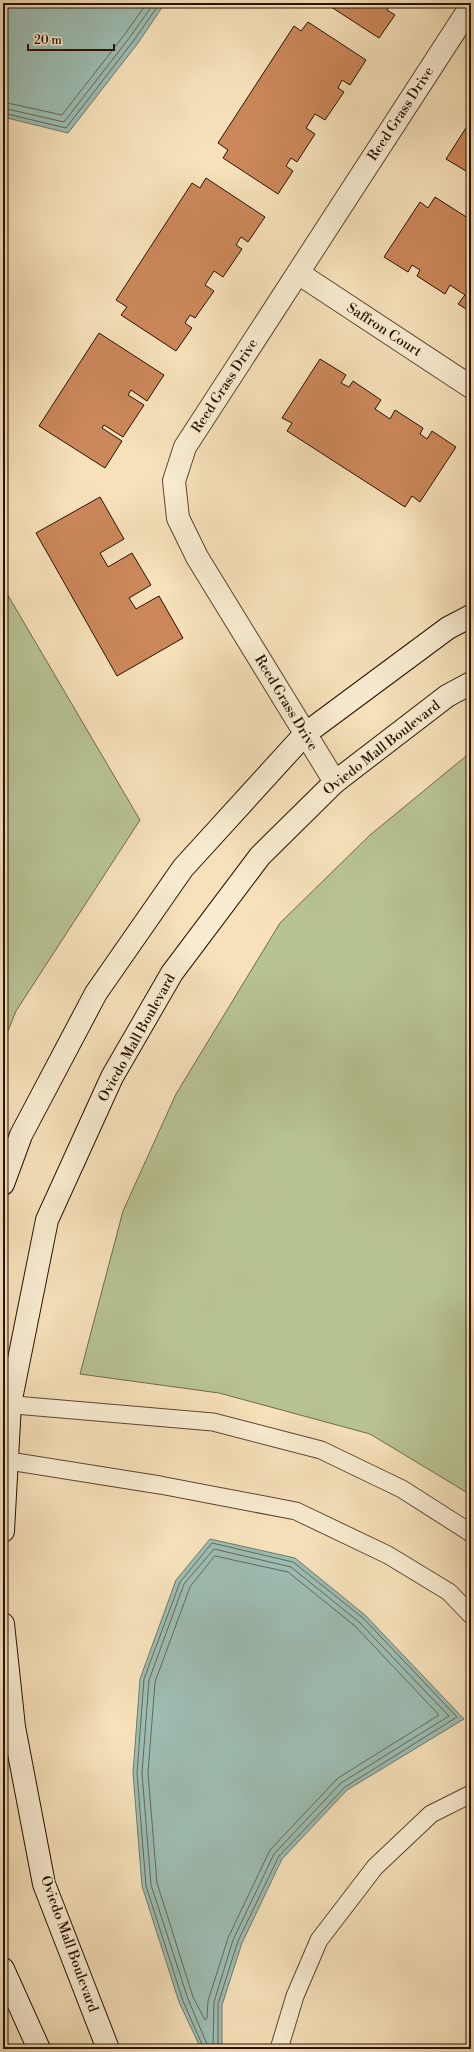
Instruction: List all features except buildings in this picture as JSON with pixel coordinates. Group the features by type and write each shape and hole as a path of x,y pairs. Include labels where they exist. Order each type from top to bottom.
{"street":[{"name":"Reed Grass Drive","path":"335,782 197,557 178,518 174,482 185,447 470,8"},
{"name":"Saffron Court","path":"298,273 471,387"},
{"path":"3,1184 21,1135 96,993 183,868 306,734 448,628 471,616"},
{"name":"Oviedo Mall Boulevard","path":"3,1531 7,1404 47,1220 112,1077 172,973 260,856 335,782 447,696 471,684"},
{"name":"Oviedo Mall Boulevard","path":"3,1624 14,1727 44,1884 108,2049"},
{"path":"3,1969 39,2049"}],"lane":[{"path":"7,1404 213,1422 321,1450 402,1489 471,1533"},
{"path":"5,1460 160,1485 296,1511 388,1555 449,1592 471,1614"},
{"path":"279,2049 295,1996 319,1940 375,1867 383,1859 431,1814 471,1794"}],"green space":[{"path":"3,587 140,820 16,1011 3,1043"},
{"path":"471,752 471,1495 370,1434 219,1393 80,1374 123,1211 176,1094 280,923 370,835"}],"water":[{"path":"3,3 165,3 138,43 68,133 3,117"},
{"path":"210,1539 295,1558 365,1615 464,1719 347,1790 282,1859 242,1943 222,2005 222,2049 201,2049 179,2002 142,1886 133,1773 140,1679 176,1580"}]}
